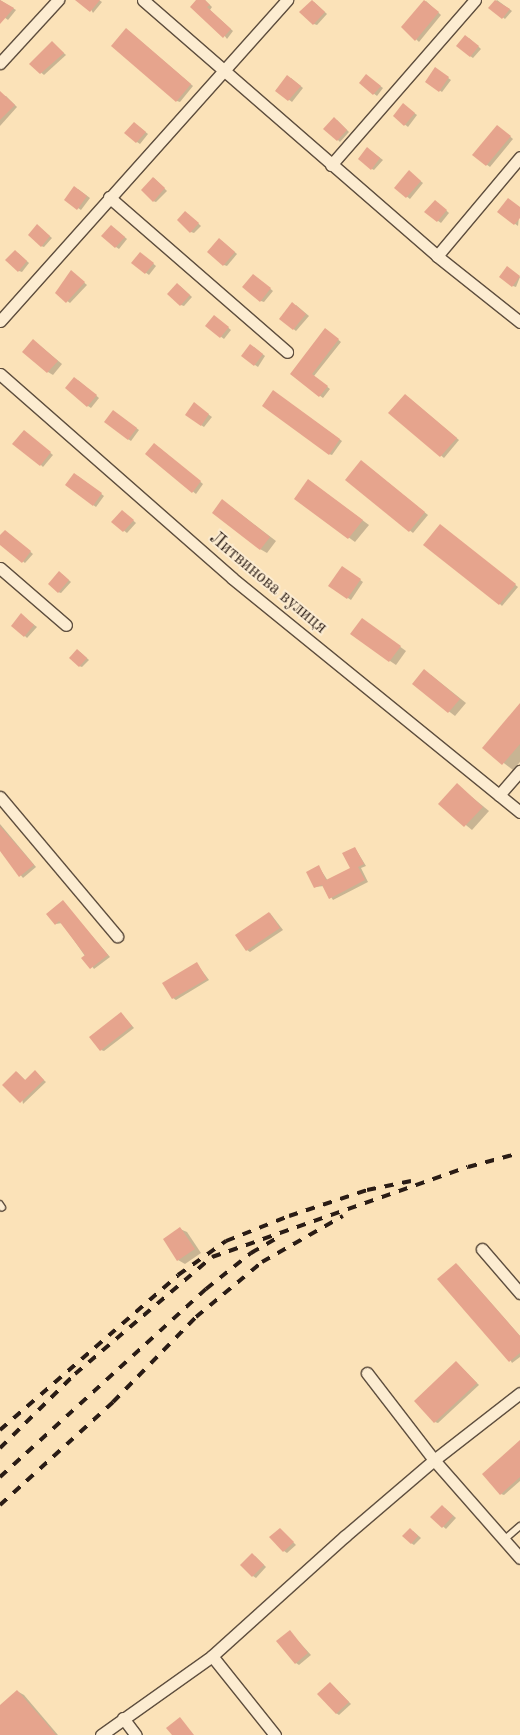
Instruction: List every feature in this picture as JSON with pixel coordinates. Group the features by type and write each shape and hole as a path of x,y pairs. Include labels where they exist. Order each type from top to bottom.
{"street":[{"path":"0,63 58,0"},
{"path":"143,0 226,70 331,165 437,256 520,322"},
{"path":"0,321 287,0"},
{"path":"331,165 474,0"},
{"path":"437,256 520,157"},
{"path":"110,197 287,352"},
{"name":"Литвинова вулиця","path":"0,374 232,578 520,812"},
{"path":"0,568 66,625"},
{"path":"499,795 520,771"},
{"path":"0,797 117,936"},
{"path":"482,1249 520,1293"},
{"path":"367,1373 434,1460 520,1558"},
{"path":"101,1735 212,1656 434,1460 520,1394"},
{"path":"212,1656 275,1735"},
{"path":"123,1718 136,1735"}],"lane":[{"path":"504,1540 520,1526"}],"building":[{"path":"0,0 14,8 0,24"},
{"path":"75,0 100,0 90,12"},
{"path":"196,0 205,0 210,5 207,7 231,29 223,38 190,7"},
{"path":"312,0 325,12 313,25 299,12"},
{"path":"424,0 439,12 415,41 401,27"},
{"path":"495,0 510,9 502,19 488,8"},
{"path":"126,28 191,84 176,102 111,46"},
{"path":"465,35 479,46 470,57 456,46"},
{"path":"52,41 64,53 40,74 29,64"},
{"path":"435,67 449,77 439,92 425,82"},
{"path":"366,74 381,86 373,95 359,83"},
{"path":"287,75 301,86 288,101 275,91"},
{"path":"0,91 15,105 0,120"},
{"path":"403,103 415,113 404,126 393,116"},
{"path":"334,117 347,130 337,141 323,129"},
{"path":"134,122 146,132 136,143 124,133"},
{"path":"497,125 511,136 486,166 472,155"},
{"path":"367,147 380,158 371,170 358,159"},
{"path":"409,170 421,181 406,198 394,188"},
{"path":"153,177 165,188 153,202 141,190"},
{"path":"74,186 87,196 77,210 64,200"},
{"path":"508,198 520,207 520,218 514,225 497,212"},
{"path":"435,200 447,210 437,222 424,212"},
{"path":"185,211 199,223 190,233 177,220"},
{"path":"37,224 50,236 41,247 28,235"},
{"path":"111,225 125,237 115,248 101,236"},
{"path":"219,238 235,252 223,266 207,252"},
{"path":"15,250 27,261 18,272 5,260"},
{"path":"140,252 154,263 145,274 131,263"},
{"path":"507,266 520,276 512,287 499,277"},
{"path":"71,270 85,282 66,303 55,293"},
{"path":"253,274 271,288 260,302 242,287"},
{"path":"177,283 190,295 180,306 167,294"},
{"path":"292,302 306,314 293,330 279,319"},
{"path":"214,315 229,327 220,338 205,326"},
{"path":"325,328 339,339 312,374 328,386 319,397 290,374"},
{"path":"33,339 58,361 47,373 22,352"},
{"path":"250,344 263,354 254,366 241,356"},
{"path":"74,377 97,395 87,407 65,388"},
{"path":"273,390 340,439 329,455 262,406"},
{"path":"405,394 457,438 440,457 388,413"},
{"path":"194,402 209,414 201,426 185,415"},
{"path":"113,410 137,428 128,440 104,422"},
{"path":"24,430 51,452 40,466 12,444"},
{"path":"154,443 201,481 192,493 145,454"},
{"path":"361,460 425,512 409,532 345,480"},
{"path":"74,473 102,493 93,506 65,485"},
{"path":"308,479 363,520 348,539 294,499"},
{"path":"222,499 270,537 260,550 212,513"},
{"path":"122,510 134,520 123,532 111,522"},
{"path":"440,524 516,584 499,605 423,545"},
{"path":"5,530 31,551 22,563 0,545 0,535"},
{"path":"342,566 361,579 347,599 328,586"},
{"path":"59,571 69,580 58,593 48,584"},
{"path":"21,613 34,625 24,637 11,626"},
{"path":"362,618 401,646 389,662 350,634"},
{"path":"77,649 87,658 79,667 69,658"},
{"path":"424,669 460,699 448,713 412,684"},
{"path":"520,703 520,744 502,765 482,748"},
{"path":"457,783 483,807 464,827 438,804"},
{"path":"0,826 34,865 19,877 0,851"},
{"path":"355,847 364,864 358,867 365,880 329,899 322,885 314,888 306,872 319,865 326,880 350,868 342,853"},
{"path":"63,900 108,955 90,969 81,958 85,955 59,921 55,925 46,914"},
{"path":"269,912 280,928 246,951 235,935"},
{"path":"197,962 207,979 172,999 162,983"},
{"path":"121,1012 132,1026 100,1051 89,1037"},
{"path":"35,1070 44,1080 20,1103 2,1085 16,1071 25,1080"},
{"path":"180,1227 195,1249 177,1261 163,1239"},
{"path":"456,1263 520,1336 520,1353 509,1362 437,1279"},
{"path":"456,1361 477,1383 434,1423 414,1401"},
{"path":"520,1440 520,1477 500,1495 482,1474"},
{"path":"442,1505 453,1516 442,1528 430,1517"},
{"path":"280,1528 294,1542 283,1552 269,1537"},
{"path":"410,1528 418,1536 411,1544 402,1536"},
{"path":"252,1553 264,1565 252,1577 240,1565"},
{"path":"290,1630 308,1653 295,1664 276,1641"},
{"path":"330,1682 349,1702 336,1714 317,1694"},
{"path":"17,1690 56,1735 0,1735 0,1705"},
{"path":"180,1717 194,1735 172,1735 166,1728"}],"railway":[{"path":"0,1448 75,1374 212,1257 468,1167 520,1153"},
{"path":"0,1430 178,1275 226,1241 289,1216 367,1190 411,1181"},
{"path":"0,1505 113,1402 196,1317 262,1262 343,1216"},
{"path":"0,1477 206,1289 251,1253 280,1236"}]}
